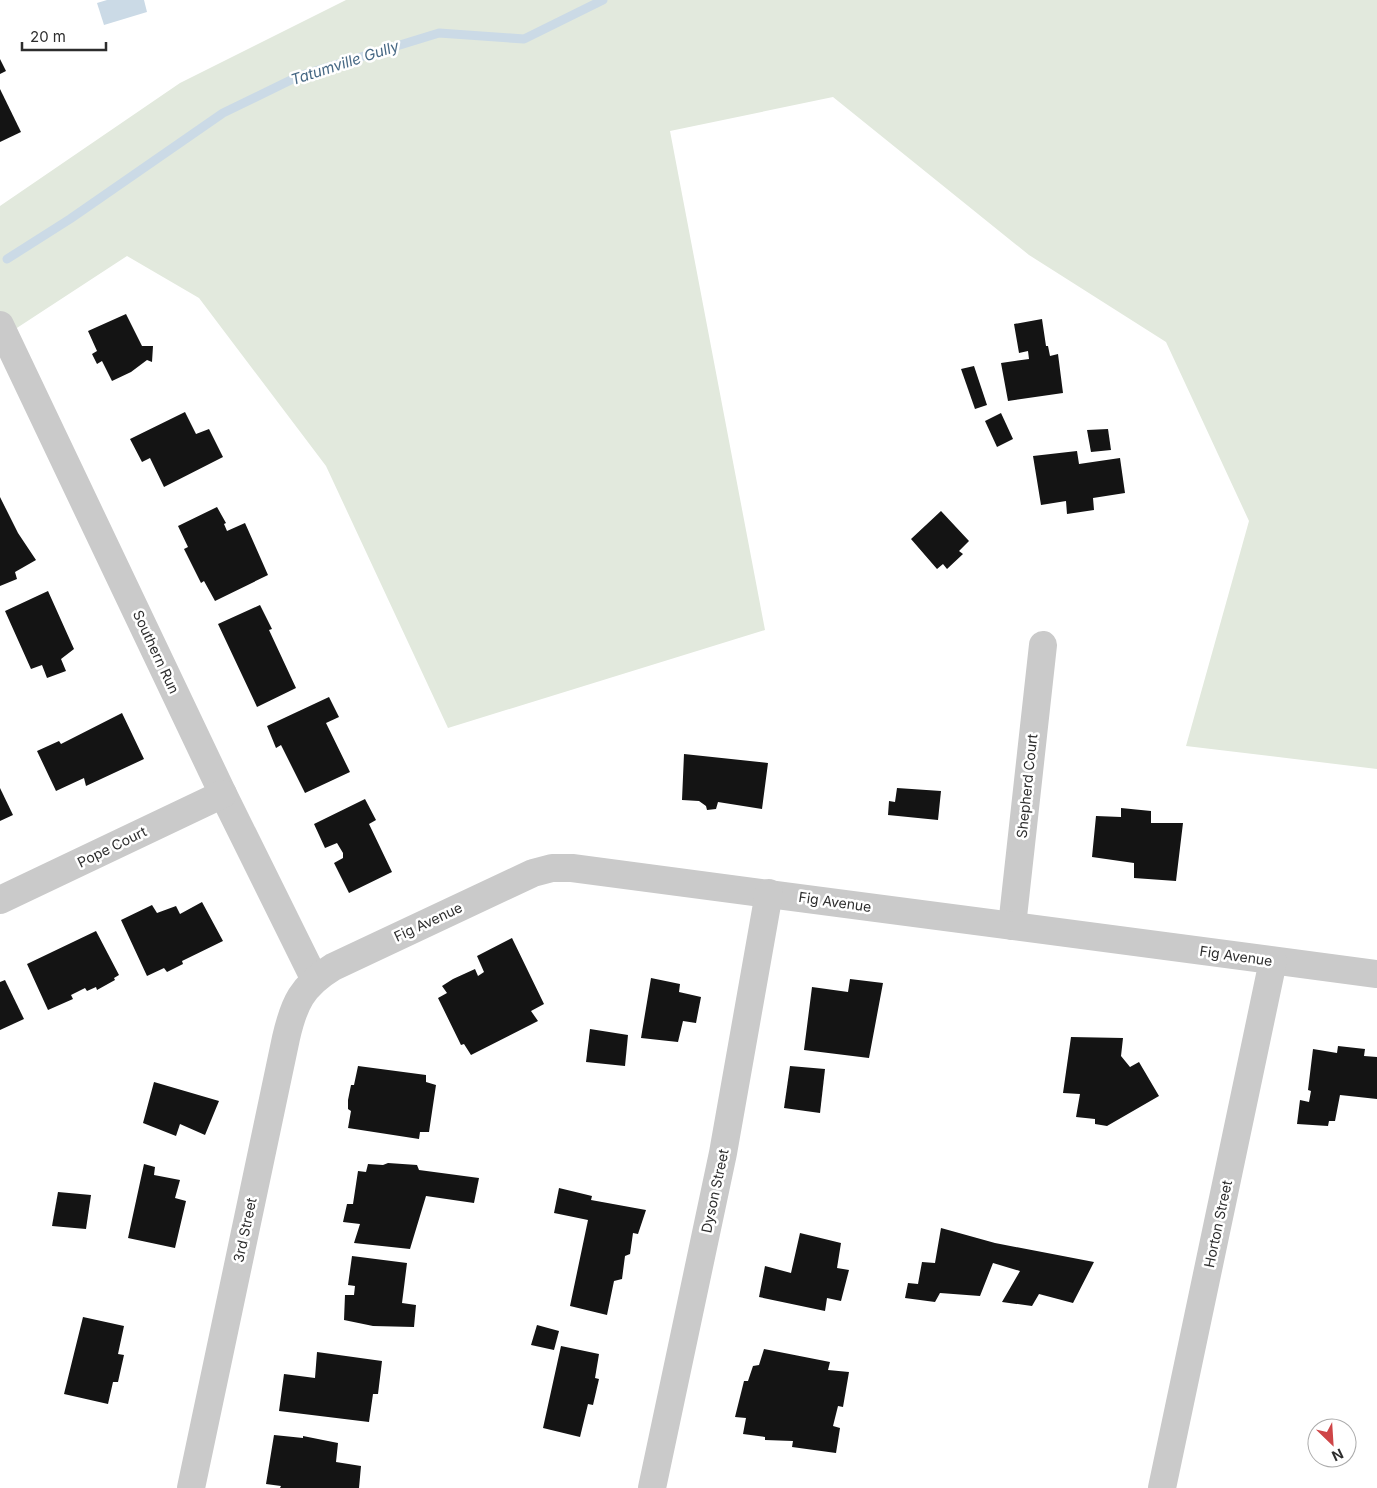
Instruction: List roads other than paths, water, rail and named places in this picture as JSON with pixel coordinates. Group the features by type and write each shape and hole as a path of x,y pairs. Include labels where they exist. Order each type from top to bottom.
{"street":[{"name":"Southern Run","path":"0,325 223,794 314,978"},
{"name":"Shepherd Court","path":"1012,926 1043,645"},
{"name":"Pope Court","path":"0,900 223,794"},
{"name":"Fig Avenue","path":"314,978 333,967 533,873 552,868 572,868 770,893 1377,974"},
{"name":"Dyson Street","path":"652,1488 723,1153 770,893"},
{"name":"Horton Street","path":"1162,1488 1273,961"},
{"name":"3rd Street","path":"191,1488 290,1018 296,1003 314,978"}],"water":[{"path":"107,0 144,0 147,12 104,25 97,3"}],"waterway":[{"name":"Tatumville Gully","path":"7,259 70,219 223,113 299,76 439,33 524,39 603,0"}]}
